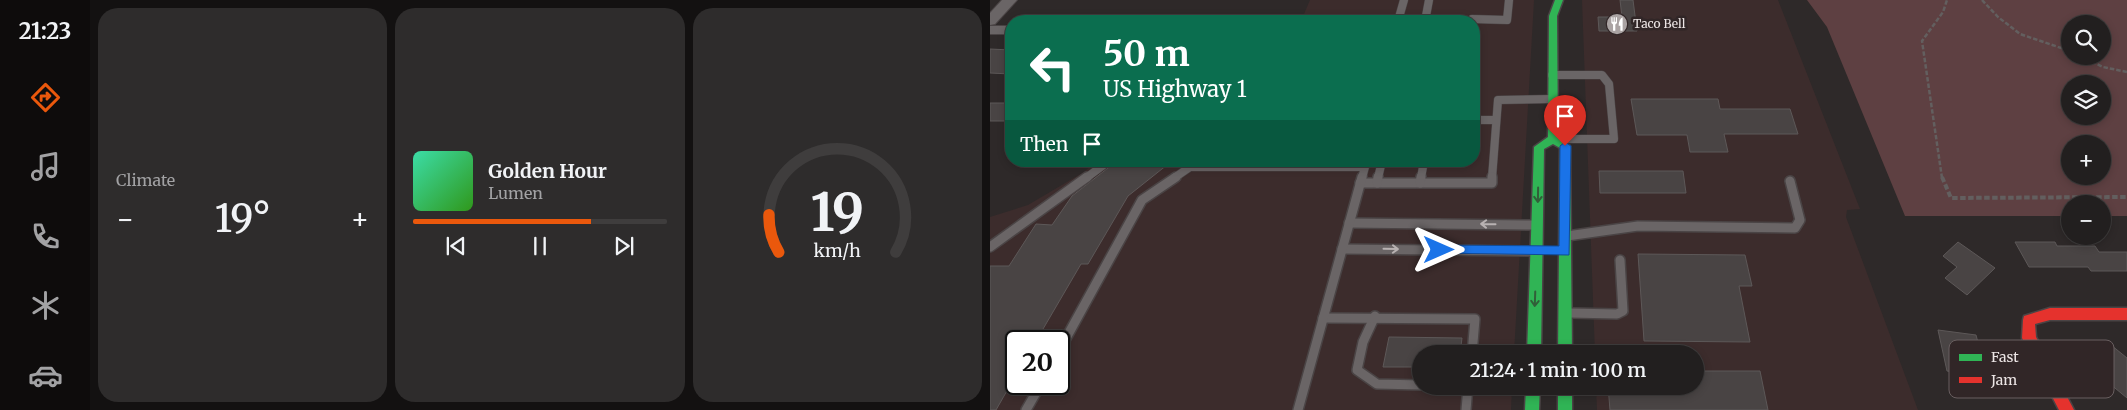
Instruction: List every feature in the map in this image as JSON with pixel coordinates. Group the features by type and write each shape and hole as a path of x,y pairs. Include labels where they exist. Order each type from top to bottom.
{"main road":[{"path":"1547,0 1553,16"},
{"path":"1553,139 1553,16 1558,0"},
{"path":"1553,139 1539,147 1537,225 1550,251 1565,313 1565,345"},
{"path":"1535,345 1550,251 1564,237 1565,146 1553,139"},
{"path":"2030,340 2029,320 2050,314 2127,314"},
{"path":"1532,410 1533,395"},
{"path":"1565,395 1566,410"},
{"path":"2061,398 2067,410"}],"street":[{"path":"990,21 1010,0"},
{"path":"990,30 1005,30"}],"lane":[{"path":"1400,15 1404,0"},
{"path":"1426,15 1430,0"},
{"path":"1480,19 1507,20 1509,0"},
{"path":"1552,75 1602,75 1609,84 1614,139 1553,139"},
{"path":"1360,183 1492,183 1498,100 1552,99"},
{"path":"1480,120 1496,120"},
{"path":"990,246 1101,167"},
{"path":"1070,331 1142,200 1190,167 1365,167 1298,410"},
{"path":"1377,183 1381,167"},
{"path":"1420,183 1423,167"},
{"path":"1564,237 1638,226 1795,228 1800,220 1790,181"},
{"path":"1349,223 1537,225"},
{"path":"1342,249 1550,251"},
{"path":"1565,313 1618,314 1623,311 1620,260"},
{"path":"1323,318 1375,316 1475,319 1473,345"},
{"path":"1375,316 1363,342 1357,370 1377,384 1412,385"},
{"path":"1026,410 1035,395"},
{"path":"1466,410 1467,395"}],"path":[{"path":"1947,0 1942,16 1927,32 1922,41 1942,180 1951,198 2127,197"},
{"path":"1982,0 1998,17 2020,34 2061,48"},
{"path":"2099,65 2127,72"}],"shaded area":[{"path":"1310,0 1534,0 1515,345 1412,345 1412,395 1512,395 1511,410 990,410 990,217 1028,205 1089,167 1480,167 1480,15 1304,15"},
{"path":"1582,0 1778,0 1860,209 1847,210 1846,217 1918,410 1597,410 1596,395 1704,395 1704,345 1595,345"},
{"path":"1807,0 2127,0 2127,216 2111,216 2111,195 2061,195 2061,216 1905,216 1827,27"}],"building":[{"name":"Taco Bell","path":"1620,0 1633,0 1637,31 1599,31 1598,17 1622,17"},
{"path":"990,49 1005,50 1005,74 990,73"},
{"path":"1631,99 1718,99 1720,109 1790,109 1798,134 1724,134 1728,152 1690,152 1687,135 1637,135"},
{"path":"990,103 1005,103 1005,121 990,121"},
{"path":"1109,167 1164,167 1128,196 1088,264 1081,264 1042,330 1005,330 1005,394 996,410 990,410 990,266 1009,266 1036,224 1052,225 1072,196"},
{"path":"1599,171 1683,171 1686,193 1600,193"},
{"path":"1958,242 1995,268 1967,295 1945,278 1957,267 1943,256"},
{"path":"2015,242 2055,242 2057,246 2095,246 2099,252 2127,252 2127,271 2091,271 2088,267 2029,267"},
{"path":"1638,254 1745,255 1752,286 1739,286 1750,342 1644,341"},
{"path":"1938,330 1976,335 1977,340 1949,340 1949,371 1947,371"},
{"path":"1389,337 1462,338 1461,345 1412,345 1412,367 1383,367"},
{"path":"2114,347 2127,358 2127,398 2114,387"},
{"path":"1704,371 1760,371 1768,410 1610,410 1609,395 1704,395"}],"traffic: fast":[{"path":"1553,139 1553,16 1559,0"},
{"path":"1553,139 1565,146 1565,345"},
{"path":"1534,345 1539,147 1553,139"},
{"path":"1532,410 1533,395"},
{"path":"1565,395 1565,410"}],"traffic: jam":[{"path":"2030,340 2029,320 2050,314 2127,314"},
{"path":"2061,398 2067,410"}],"place":[{"name":"Taco Bell","path":"1617,24"}],"route":[{"path":"1439,250 1565,251 1565,146"}]}
